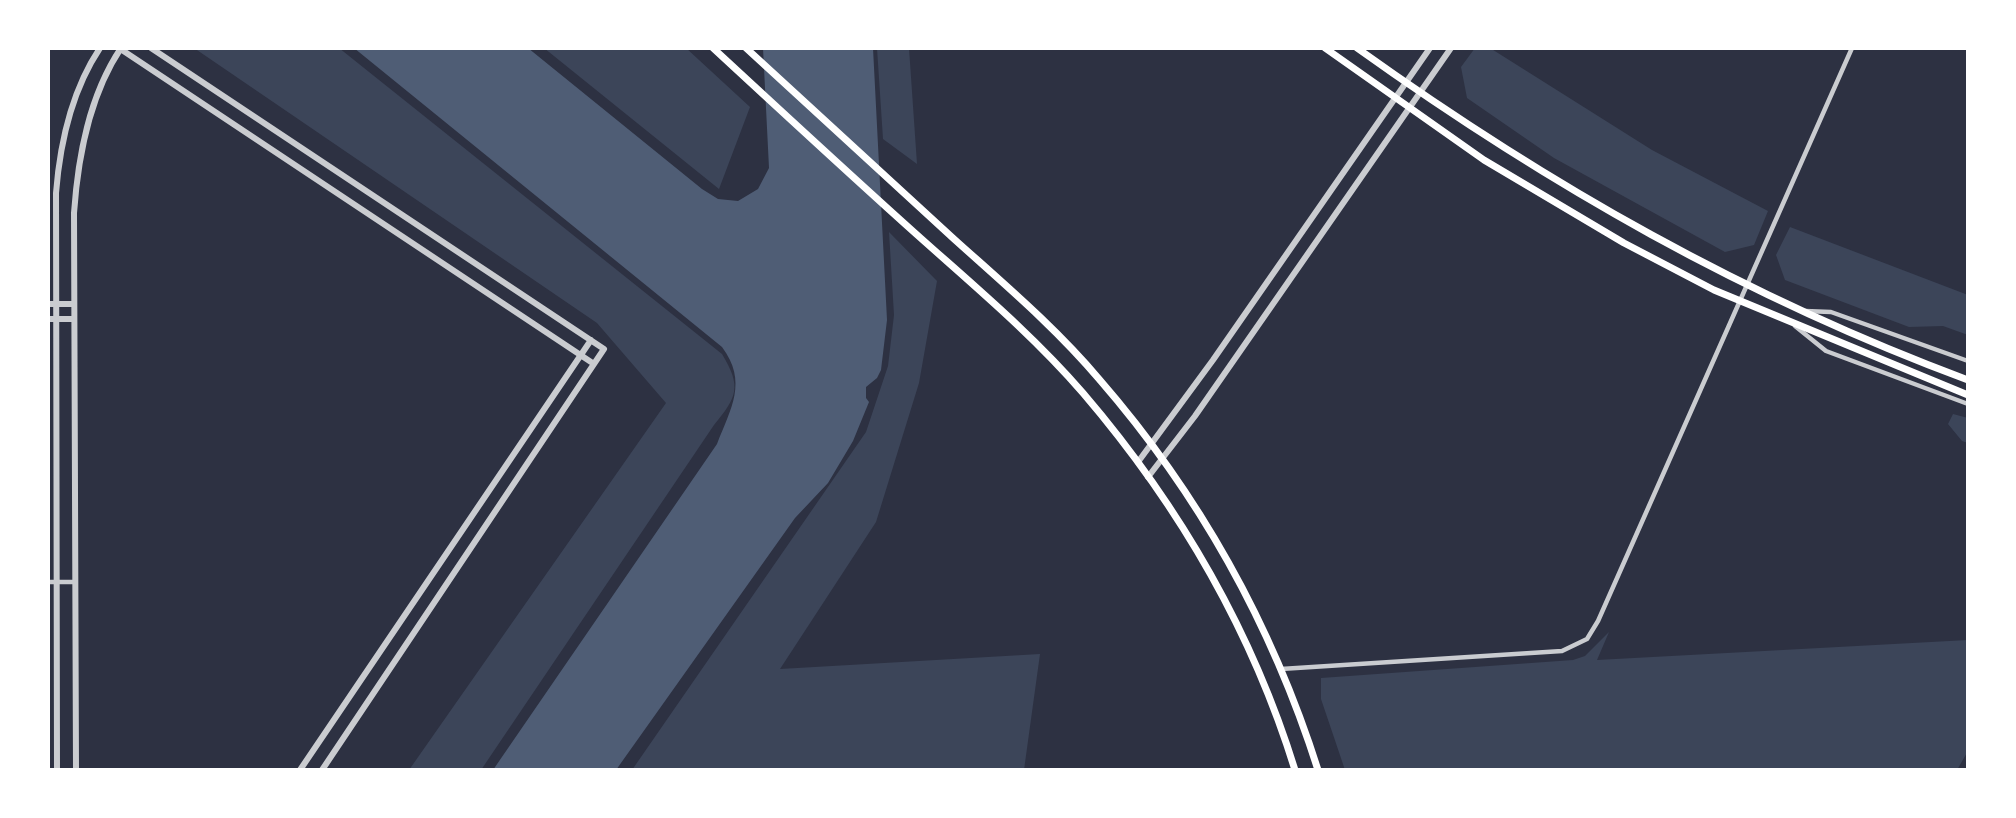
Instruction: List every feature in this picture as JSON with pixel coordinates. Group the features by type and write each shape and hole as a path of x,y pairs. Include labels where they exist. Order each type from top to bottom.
{"main road":[{"path":"713,48 1052,360 1138,462 1197,550 1245,640 1270,698 1295,770"},
{"path":"1325,48 1408,109 1503,172 1624,243 1714,290 1968,395"},
{"path":"1357,48 1420,93 1560,184 1747,286 1800,311 1968,380"},
{"path":"749,51 1068,344 1152,444 1216,539 1265,631 1318,770"}],"street":[{"path":"57,770 51,319 56,193 61,148 74,102 100,48"},
{"path":"76,770 74,213 81,152 93,108 112,61 120,48 594,364"},
{"path":"151,48 604,349 322,770"},
{"path":"1138,462 1430,48"},
{"path":"1148,477 1451,48"},
{"path":"1281,669 1562,651 1587,639 1599,621 1852,48"},
{"path":"51,304 74,304"},
{"path":"1800,311 1831,312 1968,361"},
{"path":"51,319 74,319"},
{"path":"1791,322 1826,351 1968,404"},
{"path":"300,770 591,340"},
{"path":"48,582 75,582"}],"shaded area":[{"path":"194,48 339,48 722,354 732,375 734,391 728,407 481,770 409,770 666,403 597,323"},
{"path":"354,48 528,48 702,189 718,199 738,201 758,189 769,168 763,48 873,48 887,320 881,370 877,378 866,387 866,398 869,402 853,441 828,483 795,518 616,770 493,770 717,444 732,407 736,384 730,360 722,347"},
{"path":"544,48 686,48 750,107 719,189"},
{"path":"877,48 909,48 917,164 883,139"},
{"path":"1475,48 1490,48 1652,150 1768,211 1754,245 1725,252 1554,158 1467,98 1461,67"},
{"path":"1790,227 1968,295 1968,335 1943,326 1909,327 1785,280 1776,255"},
{"path":"889,232 937,281 919,383 876,522 780,669 1040,654 1024,770 632,770 866,432 888,366 894,315"},
{"path":"1953,414 1968,418 1968,443 1962,441 1948,424"},
{"path":"1609,632 1597,660 1968,640 1968,751 1957,770 1345,770 1321,699 1321,678 1573,660 1585,656"}]}
